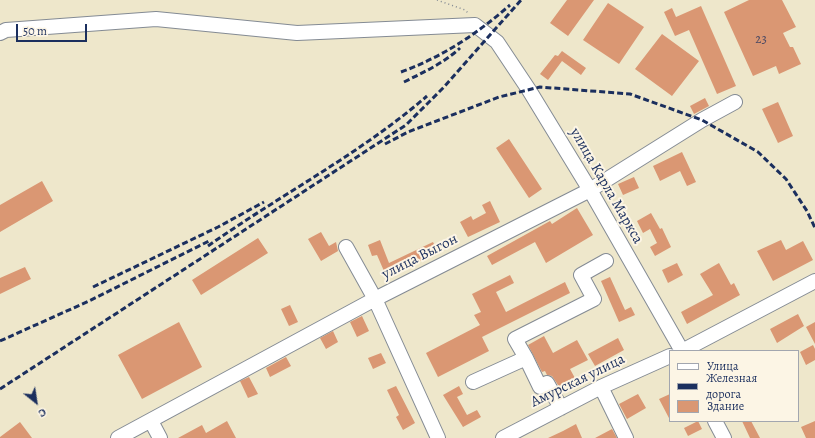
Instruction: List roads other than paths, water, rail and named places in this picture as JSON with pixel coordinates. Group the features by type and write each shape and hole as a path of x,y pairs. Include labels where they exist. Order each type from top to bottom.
{"street":[{"name":"улица Карла Маркса","path":"0,33 6,30 156,20 297,33 475,25 497,42 529,90 590,190 681,350"},
{"name":"улица Выгон","path":"118,438 375,299 590,190 702,120 735,102"},
{"path":"346,247 375,299 438,438"},
{"path":"561,408 547,383 540,387 526,358 514,339 594,299 581,275 606,261"},
{"path":"684,350 815,281"},
{"name":"Амурская улица","path":"503,438 601,387 669,356"},
{"path":"473,382 526,358"},
{"path":"601,387 626,438"},
{"path":"151,421 160,438"},
{"path":"716,422 724,438"}],"railway":[{"path":"0,389 406,125 444,87 521,0"},
{"path":"401,72 445,52 485,26 510,5"},
{"path":"404,82 441,63 460,48"},
{"path":"385,144 408,132 499,97 540,87 630,94 702,120 758,152 786,179 807,211 815,228"},
{"path":"208,246 375,137 427,96"},
{"path":"93,287 218,227 264,202"},
{"path":"0,341 89,301 211,240"}]}
